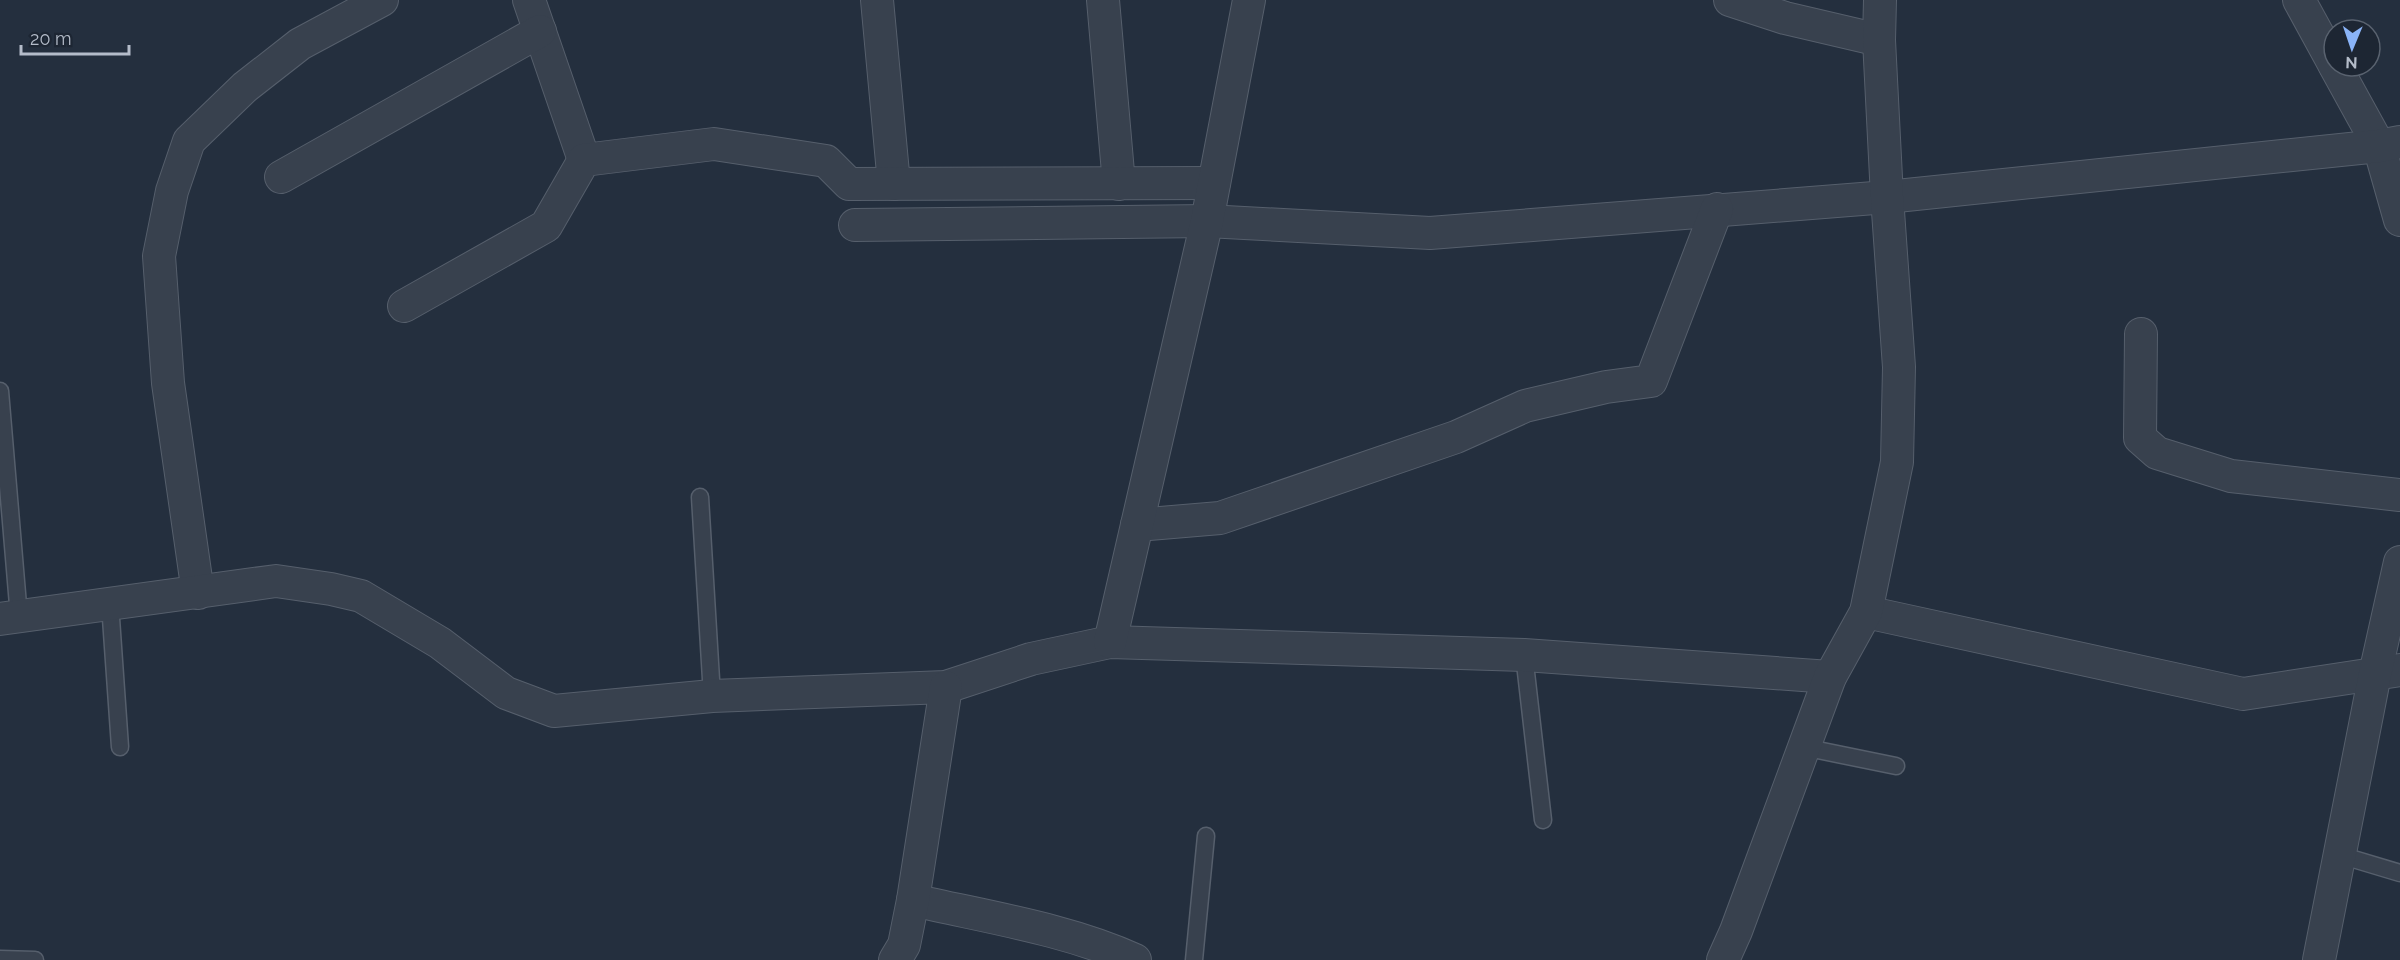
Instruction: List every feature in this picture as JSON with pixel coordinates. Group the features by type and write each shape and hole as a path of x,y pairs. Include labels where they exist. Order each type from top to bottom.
{"street":[{"path":"198,593 168,383 159,256 172,191 189,141 245,87 300,44 382,0"},
{"path":"404,306 546,226 584,160 529,0"},
{"path":"877,0 894,184"},
{"path":"1103,0 1119,184"},
{"path":"1110,642 1207,221 1249,0"},
{"path":"1730,0 1785,18 1879,40"},
{"path":"1723,960 1830,677 1866,612 1897,462 1899,367 1887,197 1879,40 1880,0"},
{"path":"2299,0 2322,42"},
{"path":"281,177 540,31"},
{"path":"2344,78 2390,144 2400,220"},
{"path":"584,160 714,144 826,161 849,184 1214,183"},
{"path":"855,225 1207,221 1430,233 1887,197 2390,144"},
{"path":"1137,525 1220,518 1456,437 1526,406 1606,387 1651,381 1717,209"},
{"path":"2141,334 2140,438 2157,453 2231,476 2400,495"},
{"path":"2319,960 2340,855 2387,672 2400,562"},
{"path":"10,618 276,581 361,596 440,643 506,693 554,711 712,696 946,687 1031,658 1110,642 1524,655 1830,677"},
{"path":"1866,612 2243,694 2387,672"},
{"path":"895,960 904,945 913,900 946,687"},
{"path":"913,900 1076,938 1104,946 1135,960"}],"lane":[{"path":"0,391 10,618"},
{"path":"700,497 712,696"},
{"path":"110,604 120,747"},
{"path":"1524,655 1543,820"},
{"path":"1803,747 1896,766"},
{"path":"1194,960 1206,836"},
{"path":"2340,855 2400,873"},
{"path":"0,959 35,960"}]}
